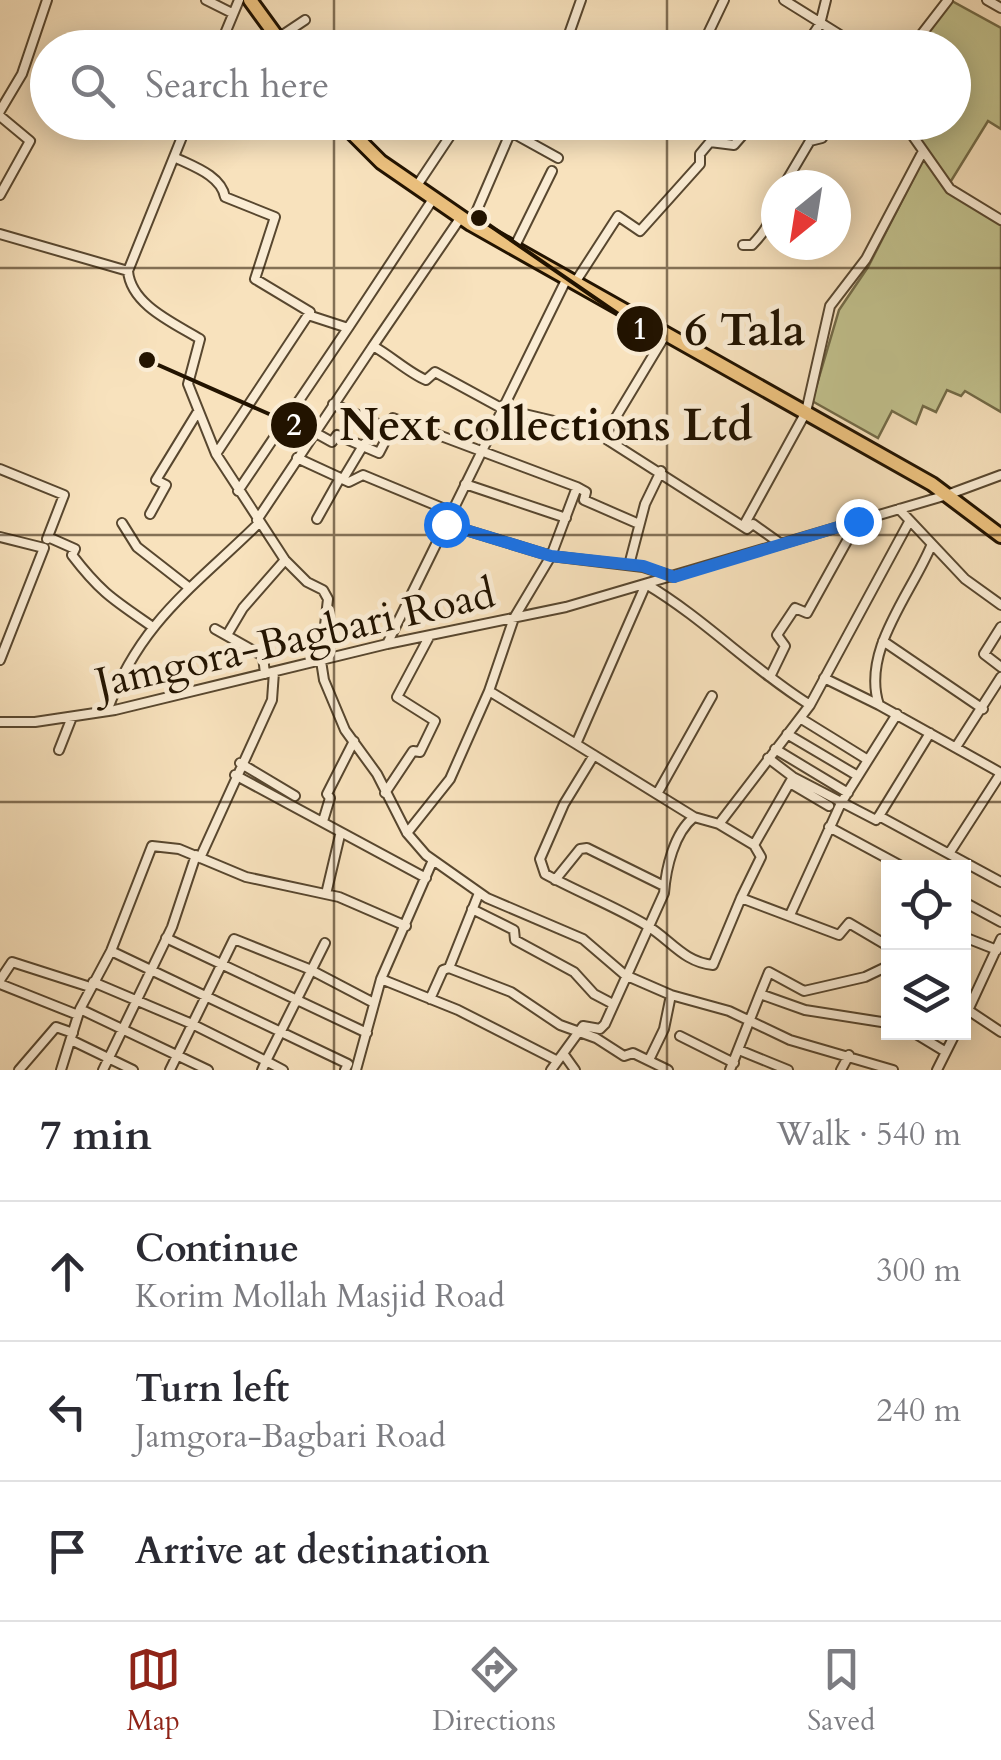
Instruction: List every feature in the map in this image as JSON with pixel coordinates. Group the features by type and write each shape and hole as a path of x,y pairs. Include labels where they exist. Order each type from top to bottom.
{"highway":[{"path":"250,0 272,30"},
{"path":"359,140 381,162 466,220 947,495 1001,536"}],"street":[{"path":"37,30 47,0"},
{"path":"206,0 232,13"},
{"path":"225,30 239,0"},
{"path":"570,30 581,0"},
{"path":"709,30 724,0"},
{"path":"784,0 830,30"},
{"path":"816,30 826,0"},
{"path":"925,30 948,0"},
{"path":"987,0 1001,8"},
{"path":"295,30 305,20"},
{"path":"0,196 30,141 0,114 30,50"},
{"path":"181,140 128,271 129,282 145,304 200,339 188,384 197,412 216,454 258,522 285,560 307,582 323,590 328,599 321,661 324,680 407,833 433,860 478,893 582,939 625,975 790,1040 850,1055 867,1066 893,1070"},
{"path":"416,187 447,140"},
{"path":"106,711 134,653 153,627 186,586 258,522 332,404 466,220 507,140"},
{"path":"525,140 558,158"},
{"path":"387,644 480,453 572,279 618,216 640,232 700,164 700,154 710,142 734,145 738,140"},
{"path":"793,170 814,140"},
{"path":"915,140 950,189 1001,220"},
{"path":"744,524 806,412 830,306 866,259 923,151"},
{"path":"174,156 208,174 223,188 225,197 275,217 255,279 310,312 348,328"},
{"path":"514,248 552,172"},
{"path":"238,491 433,199"},
{"path":"0,234 128,271"},
{"path":"743,245 752,245 761,236"},
{"path":"216,454 310,312"},
{"path":"604,437 666,333"},
{"path":"373,346 412,368 418,378 426,380 435,372 503,409 604,437 748,528 753,524 781,544"},
{"path":"332,404 373,425 386,428 396,419"},
{"path":"150,514 166,486 156,480 162,466 197,412"},
{"path":"314,432 332,442 338,435 379,453 396,419"},
{"path":"396,419 577,487 586,492 584,500 640,524"},
{"path":"317,520 364,444"},
{"path":"297,458 349,482 363,475 452,512"},
{"path":"0,469 64,495 0,660"},
{"path":"628,565 661,471"},
{"name":"Jamgora-Bagbari Road","path":"0,722 72,718 514,618 674,577 947,495 1001,474"},
{"path":"465,484 566,518"},
{"path":"407,833 450,779 490,691 514,618 551,556 577,487"},
{"path":"900,509 965,580 1001,604"},
{"path":"770,677 785,646 777,635 795,608 807,613 858,521"},
{"path":"718,824 810,705 909,522"},
{"path":"122,523 137,547 186,586"},
{"path":"446,524 551,556 628,565 674,577"},
{"path":"48,537 76,550 72,555 90,582 113,603 153,627"},
{"path":"0,538 44,548"},
{"path":"879,705 874,689 883,641 931,546"},
{"path":"227,636 242,608 285,560"},
{"path":"576,744 646,584 689,610 810,705"},
{"path":"1001,627 984,654 1001,667"},
{"path":"103,1070 166,938 234,775 272,700 270,673 263,656 216,629"},
{"path":"385,793 414,751 420,752 434,721 396,697 430,636"},
{"path":"883,641 982,709"},
{"path":"956,748 1001,677"},
{"path":"824,678 897,714 1001,774 950,852"},
{"path":"490,691 594,755 694,817 718,824 754,844 760,856 714,964 678,953 648,926 545,874 540,860 564,804 594,755"},
{"path":"657,794 712,696"},
{"path":"790,915 841,802 897,714"},
{"path":"60,750 72,718"},
{"path":"800,718 868,760"},
{"path":"792,780 876,820 930,732"},
{"path":"788,734 858,776"},
{"path":"323,820 330,798 327,794 354,741"},
{"path":"775,749 848,793"},
{"path":"768,758 830,806"},
{"path":"240,763 295,796"},
{"path":"234,775 276,801 339,828 326,894"},
{"path":"754,844 792,780"},
{"path":"879,816 1001,882"},
{"path":"551,1070 583,1026 600,1030 648,926 666,870 687,823 694,817"},
{"path":"829,827 891,860"},
{"path":"340,835 426,878"},
{"path":"62,1070 79,1012 110,950 149,848 198,857 246,878 326,894 406,926"},
{"path":"556,880 580,848 587,848 664,886"},
{"path":"356,1070 372,1002 433,860"},
{"path":"450,968 478,893"},
{"path":"741,898 839,935 849,924 856,926 881,942"},
{"path":"971,906 1001,922"},
{"path":"472,910 514,930 514,940 574,972 594,994 614,1004"},
{"path":"166,938 367,1034"},
{"path":"971,1003 1001,938"},
{"path":"170,1070 234,939 309,969 372,1002"},
{"path":"971,939 996,950"},
{"path":"264,1066 325,943"},
{"path":"110,950 348,1064 345,1070"},
{"path":"208,1070 122,1029 0,982 12,962 136,998 192,1024 264,1066 283,1070"},
{"path":"430,999 443,970 450,968 511,992 624,1056 633,1053 668,1070"},
{"path":"680,1036 732,1066 769,972 804,990 864,978 881,970"},
{"path":"381,978 561,1058 575,1070"},
{"path":"760,994 805,1010 881,1022"},
{"path":"650,1060 664,1029 671,995"},
{"path":"971,1017 1001,1032"},
{"path":"18,1070 56,1027 132,1070"},
{"path":"926,1040 946,1052"},
{"path":"937,1070 952,1040"},
{"path":"739,1050 786,1070"},
{"path":"841,1070 850,1055"}],"green space":[{"path":"950,0 1001,28 1001,129 988,121 946,189 1001,224 1001,412 965,391 961,396 947,390 936,412 923,406 916,424 892,411 878,438 812,401 839,310 868,267 927,152 919,140 971,140 971,30 926,30"}],"place":[{"name":"6 Tala","path":"479,218"},
{"name":"Next collections Ltd","path":"147,360"}],"route":[{"path":"446,524 551,556 643,566 674,577 858,521"}]}
